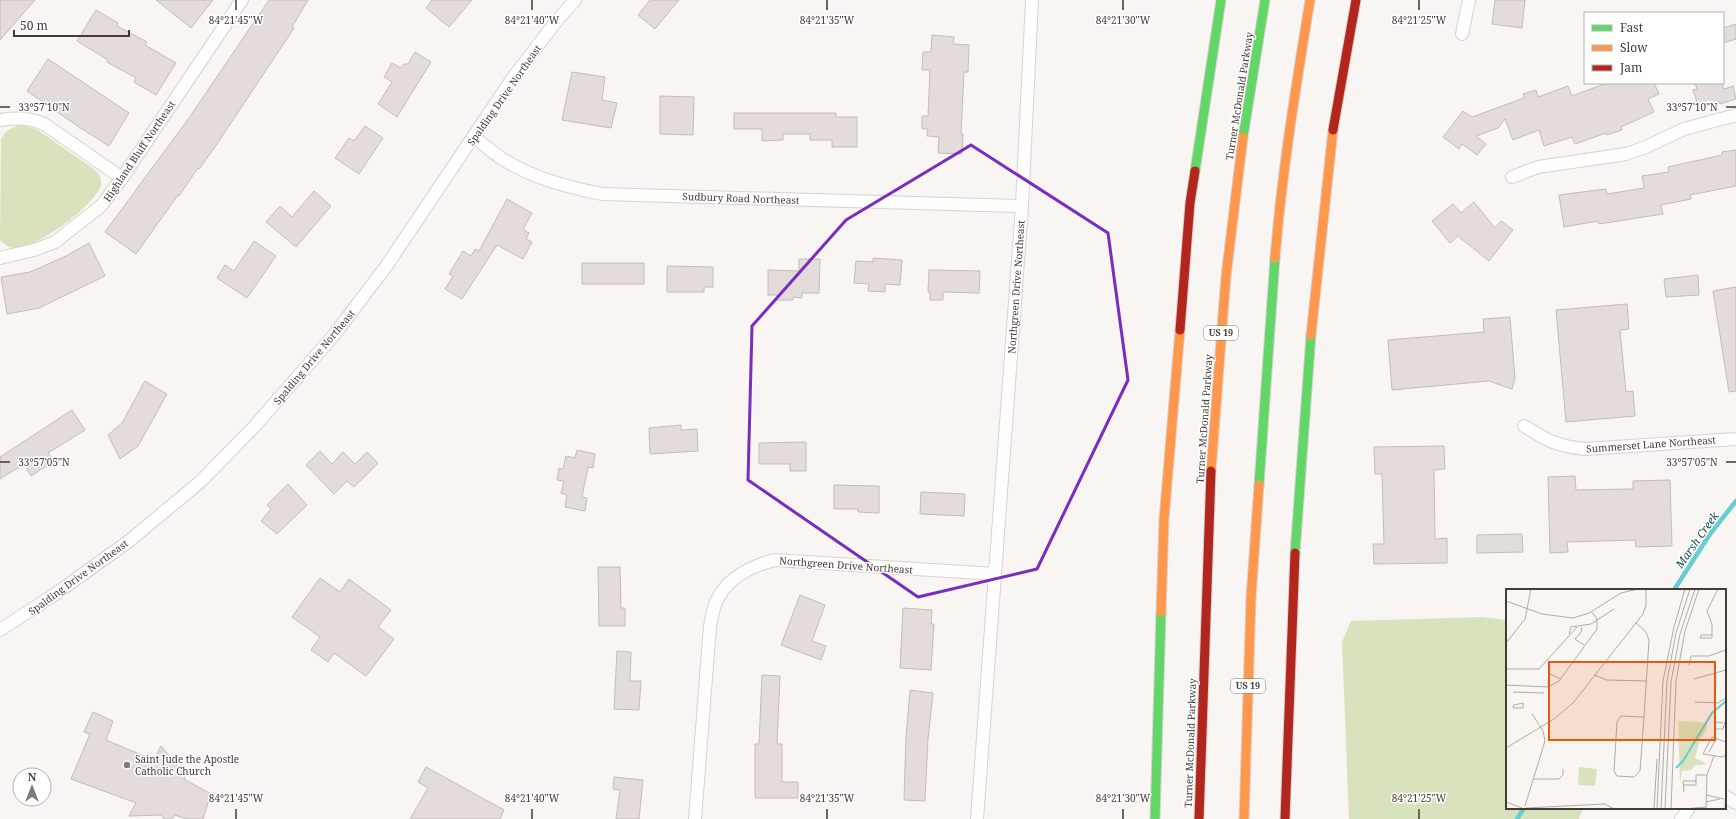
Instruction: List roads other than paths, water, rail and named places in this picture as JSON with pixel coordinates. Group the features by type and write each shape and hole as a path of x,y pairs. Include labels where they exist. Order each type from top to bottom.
{"highway":[{"path":"1154,819 1164,519 1190,203 1221,0"},
{"name":"Turner McDonald Parkway","path":"1198,819 1212,462 1218,369 1234,202 1246,115 1265,0"},
{"name":"US 19","path":"1244,819 1252,590 1279,207 1290,121 1310,0"},
{"path":"1285,819 1294,570 1307,365 1324,203 1347,41 1356,0"},
{"path":"1147,763 1159,678"},
{"path":"1285,800 1290,819"}],"street":[{"name":"Highland Bluff Northeast","path":"0,258 34,250 55,242 101,206 122,178 242,0"},
{"name":"Spalding Drive Northeast","path":"0,630 54,595 129,541 200,482 254,427 343,324 387,265 512,79 555,23 575,0"},
{"name":"Northgreen Drive Northeast","path":"977,819 1022,206 1032,0"},
{"path":"1462,34 1468,0"},
{"path":"1512,177 1538,167 1626,154 1646,147 1684,129 1736,115"},
{"path":"0,120 23,117 34,119 44,124 122,178"},
{"name":"Sudbury Road Northeast","path":"474,137 501,158 532,174 567,187 602,194 1022,206"},
{"name":"Summerset Lane Northeast","path":"1524,426 1546,440 1564,447 1585,450 1736,439"},
{"name":"Northgreen Drive Northeast","path":"695,819 710,626 716,602 726,587 740,574 756,565 775,560 995,574"},
{"path":"1726,797 1736,804"},
{"path":"1681,819 1688,809"}],"waterway":[{"name":"Marsh Creek","path":"1675,589 1710,534 1736,501"},
{"name":"Marsh Creek","path":"1517,819 1523,809"}],"place":[{"name":"Saint Jude the Apostle Catholic Church","path":"127,765"}]}
